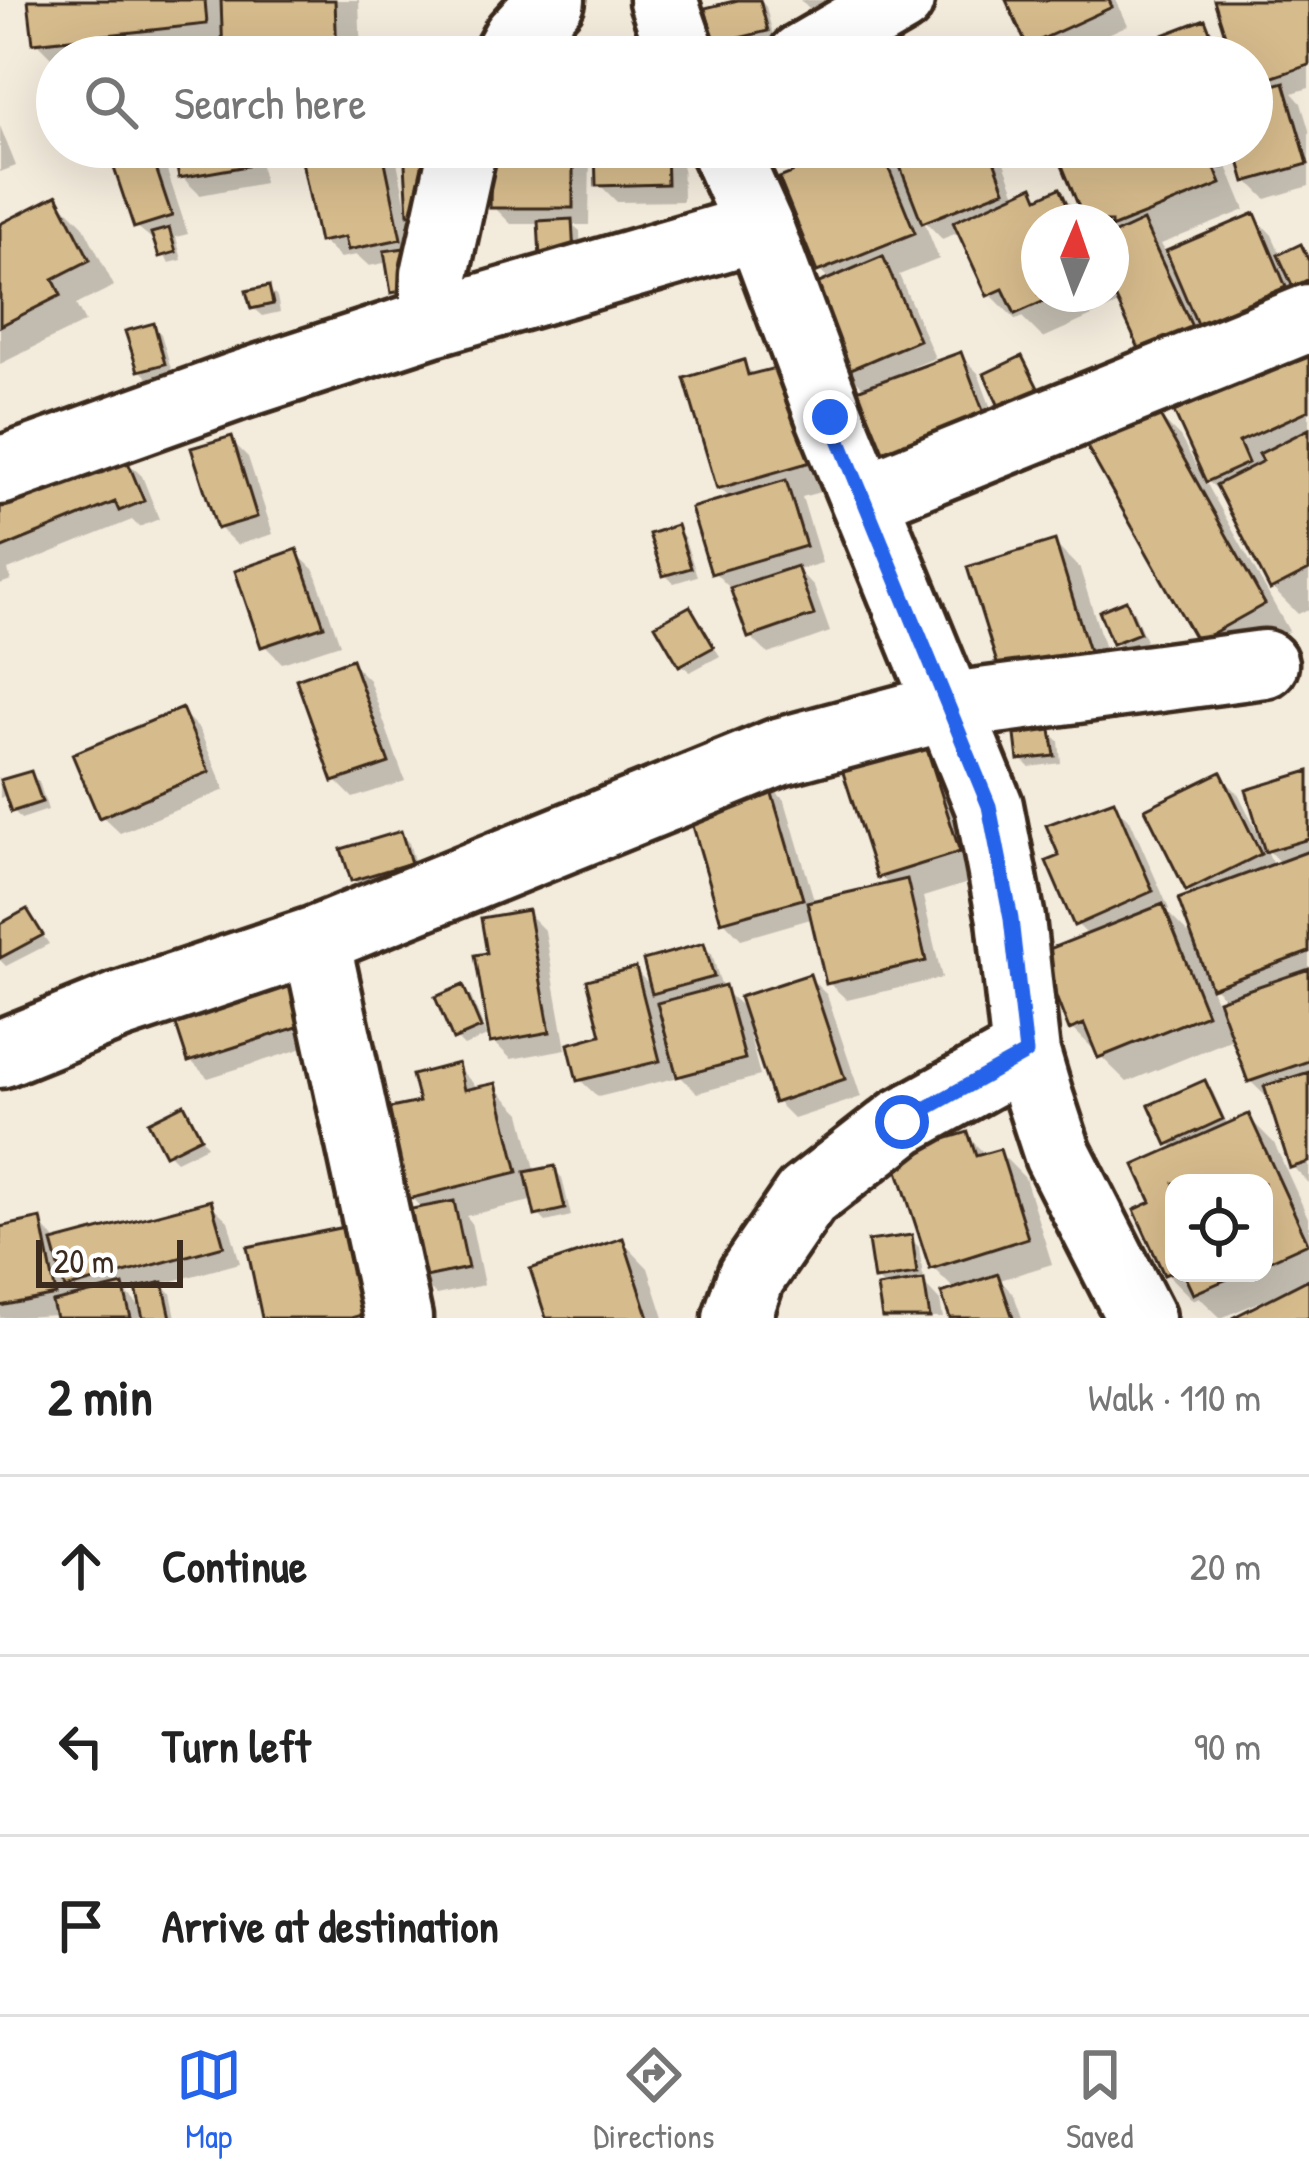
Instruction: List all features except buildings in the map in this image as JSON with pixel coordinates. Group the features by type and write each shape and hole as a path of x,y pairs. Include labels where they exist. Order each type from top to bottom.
{"street":[{"path":"519,36 551,0"},
{"path":"663,0 676,36"},
{"path":"838,36 899,0"},
{"path":"433,322 435,274 458,168"},
{"path":"732,168 989,806 1011,919 1026,1053 1058,1156 1141,1318"},
{"path":"0,471 433,322 759,227"},
{"path":"865,498 1309,318"},
{"path":"0,1054 118,1006 316,940 779,752 951,706 1264,664"},
{"path":"316,940 398,1318"},
{"path":"737,1318 751,1277 806,1197 902,1122 1026,1053"}],"route":[{"path":"830,417 989,806 1011,919 1026,1053 902,1122"}]}
